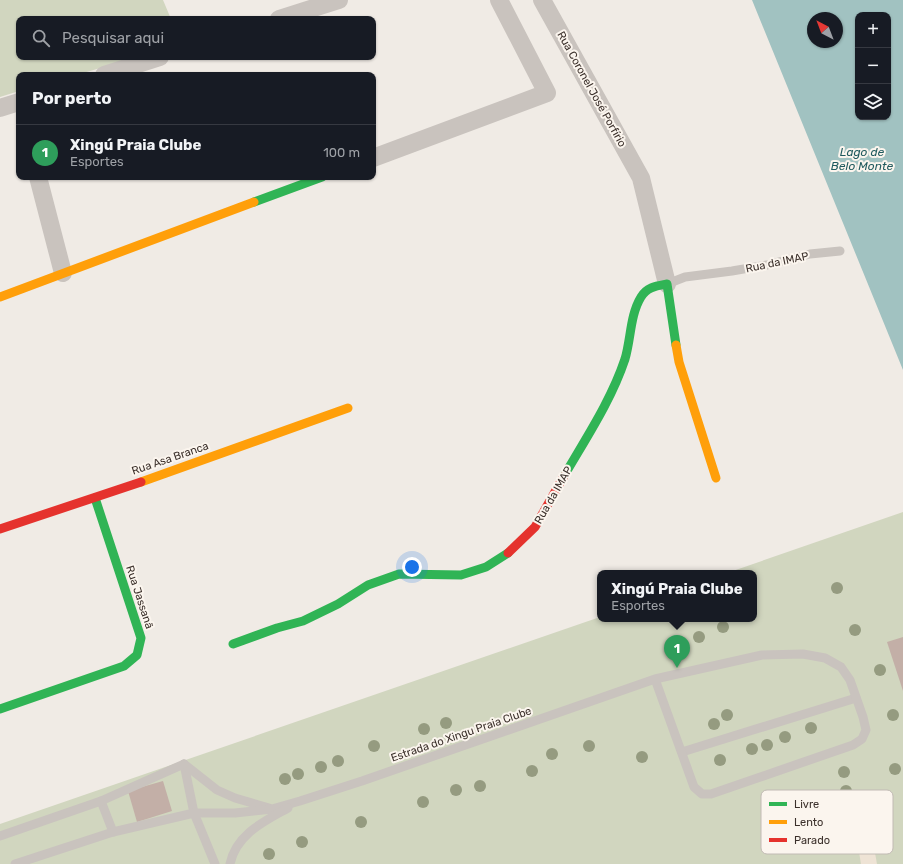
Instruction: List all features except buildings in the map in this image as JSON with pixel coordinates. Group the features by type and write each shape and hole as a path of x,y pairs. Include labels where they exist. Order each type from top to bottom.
{"street":[{"path":"288,16 339,0"},
{"path":"376,157 547,93 499,0"},
{"name":"Rua Coronel José Porfírio","path":"542,0 641,178 667,284"},
{"path":"113,72 151,60"},
{"path":"0,108 16,105"},
{"path":"39,180 63,273"},
{"path":"0,297 314,180"},
{"path":"667,284 679,362 716,478"},
{"name":"Rua da IMAP","path":"233,644 277,628 303,621 338,604 368,585 399,574 461,575 486,567 511,551 535,527 612,392 625,358 635,312 641,297 650,287 667,284"},
{"name":"Rua Asa Branca","path":"0,529 95,498 348,408"},
{"name":"Rua Jassanã","path":"0,709 124,666 137,655 141,638 95,498"}],"lane":[{"name":"Rua da IMAP","path":"667,284 684,277 767,265 810,254 840,251"},
{"name":"Estrada do Xingu Praia Clube","path":"15,864 112,832 194,813 236,813 272,809 362,781 656,679 762,655 803,654 825,658 841,667 850,680 866,730 862,739 853,745 711,794 702,794 694,787 656,679"},
{"path":"682,752 856,698"},
{"path":"0,836 101,801 184,764"},
{"path":"184,764 217,790 235,798 272,809"},
{"path":"184,764 194,813 215,864"},
{"path":"101,801 112,832"},
{"path":"230,864 238,844 252,828 300,801"}],"green space":[{"path":"0,0 163,0 170,16 16,16 16,60 128,60 86,72 16,72 16,92 0,97"},
{"path":"903,512 903,864 0,864 0,824 597,618 597,622 757,622 757,570 736,570"}],"shaded area":[{"path":"859,854 875,854 877,864 861,864"}],"water":[{"name":"Lago de Belo Monte","path":"752,0 903,0 903,370"}],"traffic: fast":[{"path":"254,202 314,180"},
{"path":"564,476 598,419 613,390 625,359 637,304 646,291 659,285 667,284 676,345"},
{"path":"0,709 124,666 137,655 141,638 95,498"},
{"path":"233,644 277,628 303,621 338,604 368,585 399,574 461,575 486,567 508,553"}],"traffic: slow":[{"path":"0,297 254,202"},
{"path":"676,345 679,362 716,478"},
{"path":"141,482 348,408"}],"traffic: jam":[{"path":"508,553 535,527 564,476"},
{"path":"0,529 141,482"}],"place":[{"name":"Xingú Praia Clube","path":"677,668"}]}
